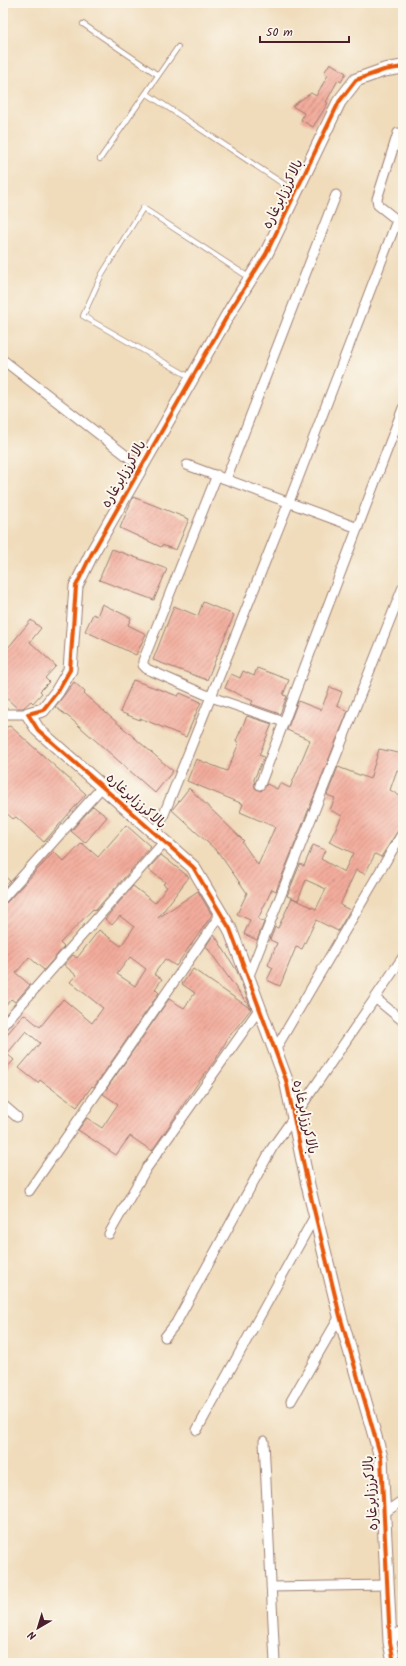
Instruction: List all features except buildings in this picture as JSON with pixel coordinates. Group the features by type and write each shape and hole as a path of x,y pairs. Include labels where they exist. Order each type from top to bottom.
{"street":[{"name":"بالاکرززابرغاره","path":"394,1663 390,1642 381,1456 340,1316 286,1080 230,929 193,867 38,730 28,714 43,710 57,692 70,670 76,586 91,555 141,467 266,254 339,102 356,80 384,70 403,67"},
{"path":"3,1025 160,838 211,697 289,502 396,223 397,220 394,216 378,205 377,199 398,133"},
{"path":"226,479 336,195"},
{"path":"3,360 141,467"},
{"path":"260,785 403,408"},
{"path":"187,465 358,528"},
{"path":"217,476 143,661 143,666 211,697 284,722"},
{"path":"248,978 403,587"},
{"path":"3,714 28,714"},
{"path":"3,898 103,786"},
{"path":"275,1050 403,832"},
{"path":"28,1191 221,914"},
{"path":"165,1337 176,1322 272,1148 403,957"},
{"path":"375,998 403,1021"},
{"path":"109,1234 146,1169 260,1008"},
{"path":"3,1105 17,1117"},
{"path":"197,1430 316,1214"},
{"path":"291,1401 340,1316"},
{"path":"264,1441 275,1663"},
{"path":"384,1513 403,1500"},
{"path":"271,1587 388,1585"},
{"path":"390,1642 403,1629"}],"lane":[{"path":"83,24 158,75"},
{"path":"100,159 178,47"},
{"path":"146,93 296,192"},
{"path":"192,378 83,316 102,274 143,208 250,279"}],"cycle path":[{"path":"394,1663 390,1642 381,1457 340,1316 308,1185 286,1080 230,929 193,867 38,730 28,714 43,710 57,692 70,670 76,586 91,555 233,306 266,254 339,102 356,80 384,70 403,67"}]}
